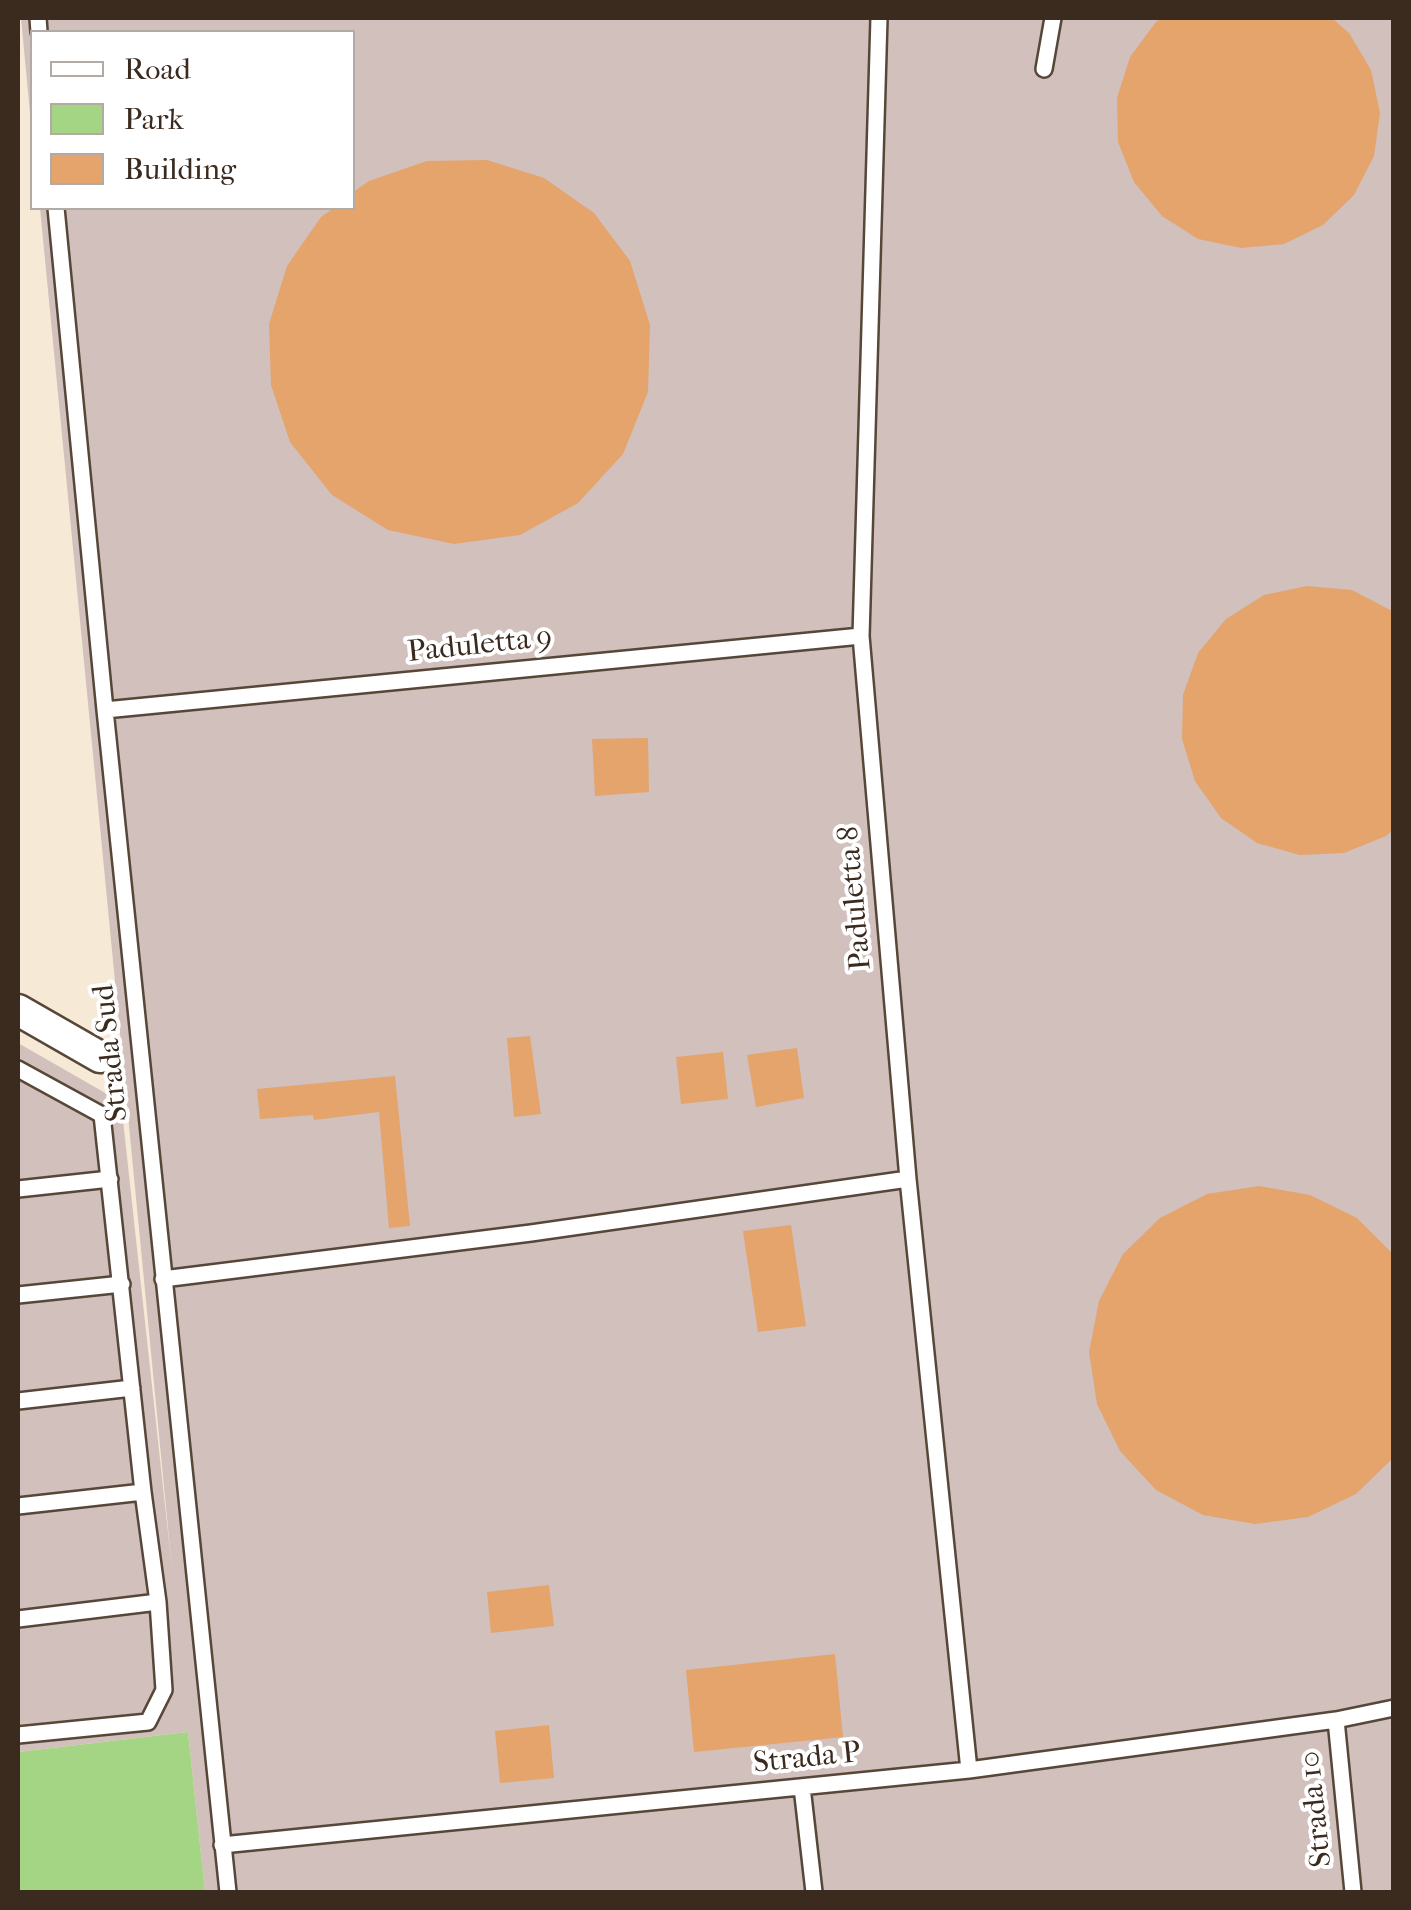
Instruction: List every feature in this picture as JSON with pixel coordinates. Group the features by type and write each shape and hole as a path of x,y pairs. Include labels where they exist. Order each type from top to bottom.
{"street":[{"path":"18,1010 100,1057"}],"lane":[{"name":"Paduletta 8","path":"879,18 861,636 908,1179 970,1770"},
{"path":"1044,69 1053,18"},
{"name":"Strada Sud","path":"56,210 104,710 228,1892"},
{"name":"Paduletta 9","path":"104,710 861,636"},
{"path":"18,1069 26,1079 102,1114 158,1602 164,1690 148,1722 18,1735"},
{"path":"18,1190 110,1179"},
{"path":"163,1279 531,1233 908,1179"},
{"path":"18,1295 122,1284"},
{"path":"18,1401 132,1388"},
{"path":"18,1506 143,1492"},
{"path":"18,1619 158,1602"},
{"name":"Strada P","path":"222,1845 970,1770 1336,1720 1394,1708"},
{"name":"Strada 10","path":"1336,1720 1353,1892"},
{"path":"802,1787 814,1892"}],"shaded area":[{"path":"21,18 1393,18 1393,1892 205,1892 188,1732 18,1752 18,1043 121,1102 172,1569 40,210 355,210 355,30 30,30 30,113"}],"green space":[{"path":"188,1732 205,1892 18,1892 18,1752"}],"building":[{"path":"1162,18 1332,18 1349,33 1371,70 1380,113 1374,156 1354,195 1323,225 1284,244 1241,248 1198,239 1162,216 1134,182 1118,142 1117,98 1130,57"},
{"path":"487,160 544,178 594,213 630,261 650,325 648,392 623,454 578,503 520,535 454,544 388,530 332,495 290,442 271,385 269,324 287,266 321,217 331,210 355,210 355,191 369,181 427,161"},
{"path":"1307,586 1352,590 1394,612 1394,829 1344,853 1300,855 1257,843 1221,818 1195,781 1182,739 1183,695 1198,653 1226,619 1264,595"},
{"path":"648,738 649,792 595,796 592,739"},
{"path":"530,1036 541,1114 514,1117 507,1038"},
{"path":"797,1048 804,1098 756,1107 747,1055"},
{"path":"723,1052 728,1099 681,1104 676,1057"},
{"path":"395,1076 410,1226 389,1228 379,1112 314,1120 313,1115 260,1119 257,1089"},
{"path":"1259,1186 1310,1195 1357,1218 1394,1255 1394,1457 1356,1494 1308,1517 1255,1524 1203,1515 1156,1490 1120,1451 1097,1404 1089,1352 1099,1301 1123,1254 1160,1218 1207,1194"},
{"path":"791,1225 806,1326 758,1332 743,1231"},
{"path":"549,1585 554,1626 491,1633 487,1592"},
{"path":"835,1654 843,1737 694,1752 686,1670"},
{"path":"549,1725 554,1778 500,1783 495,1731"}]}
